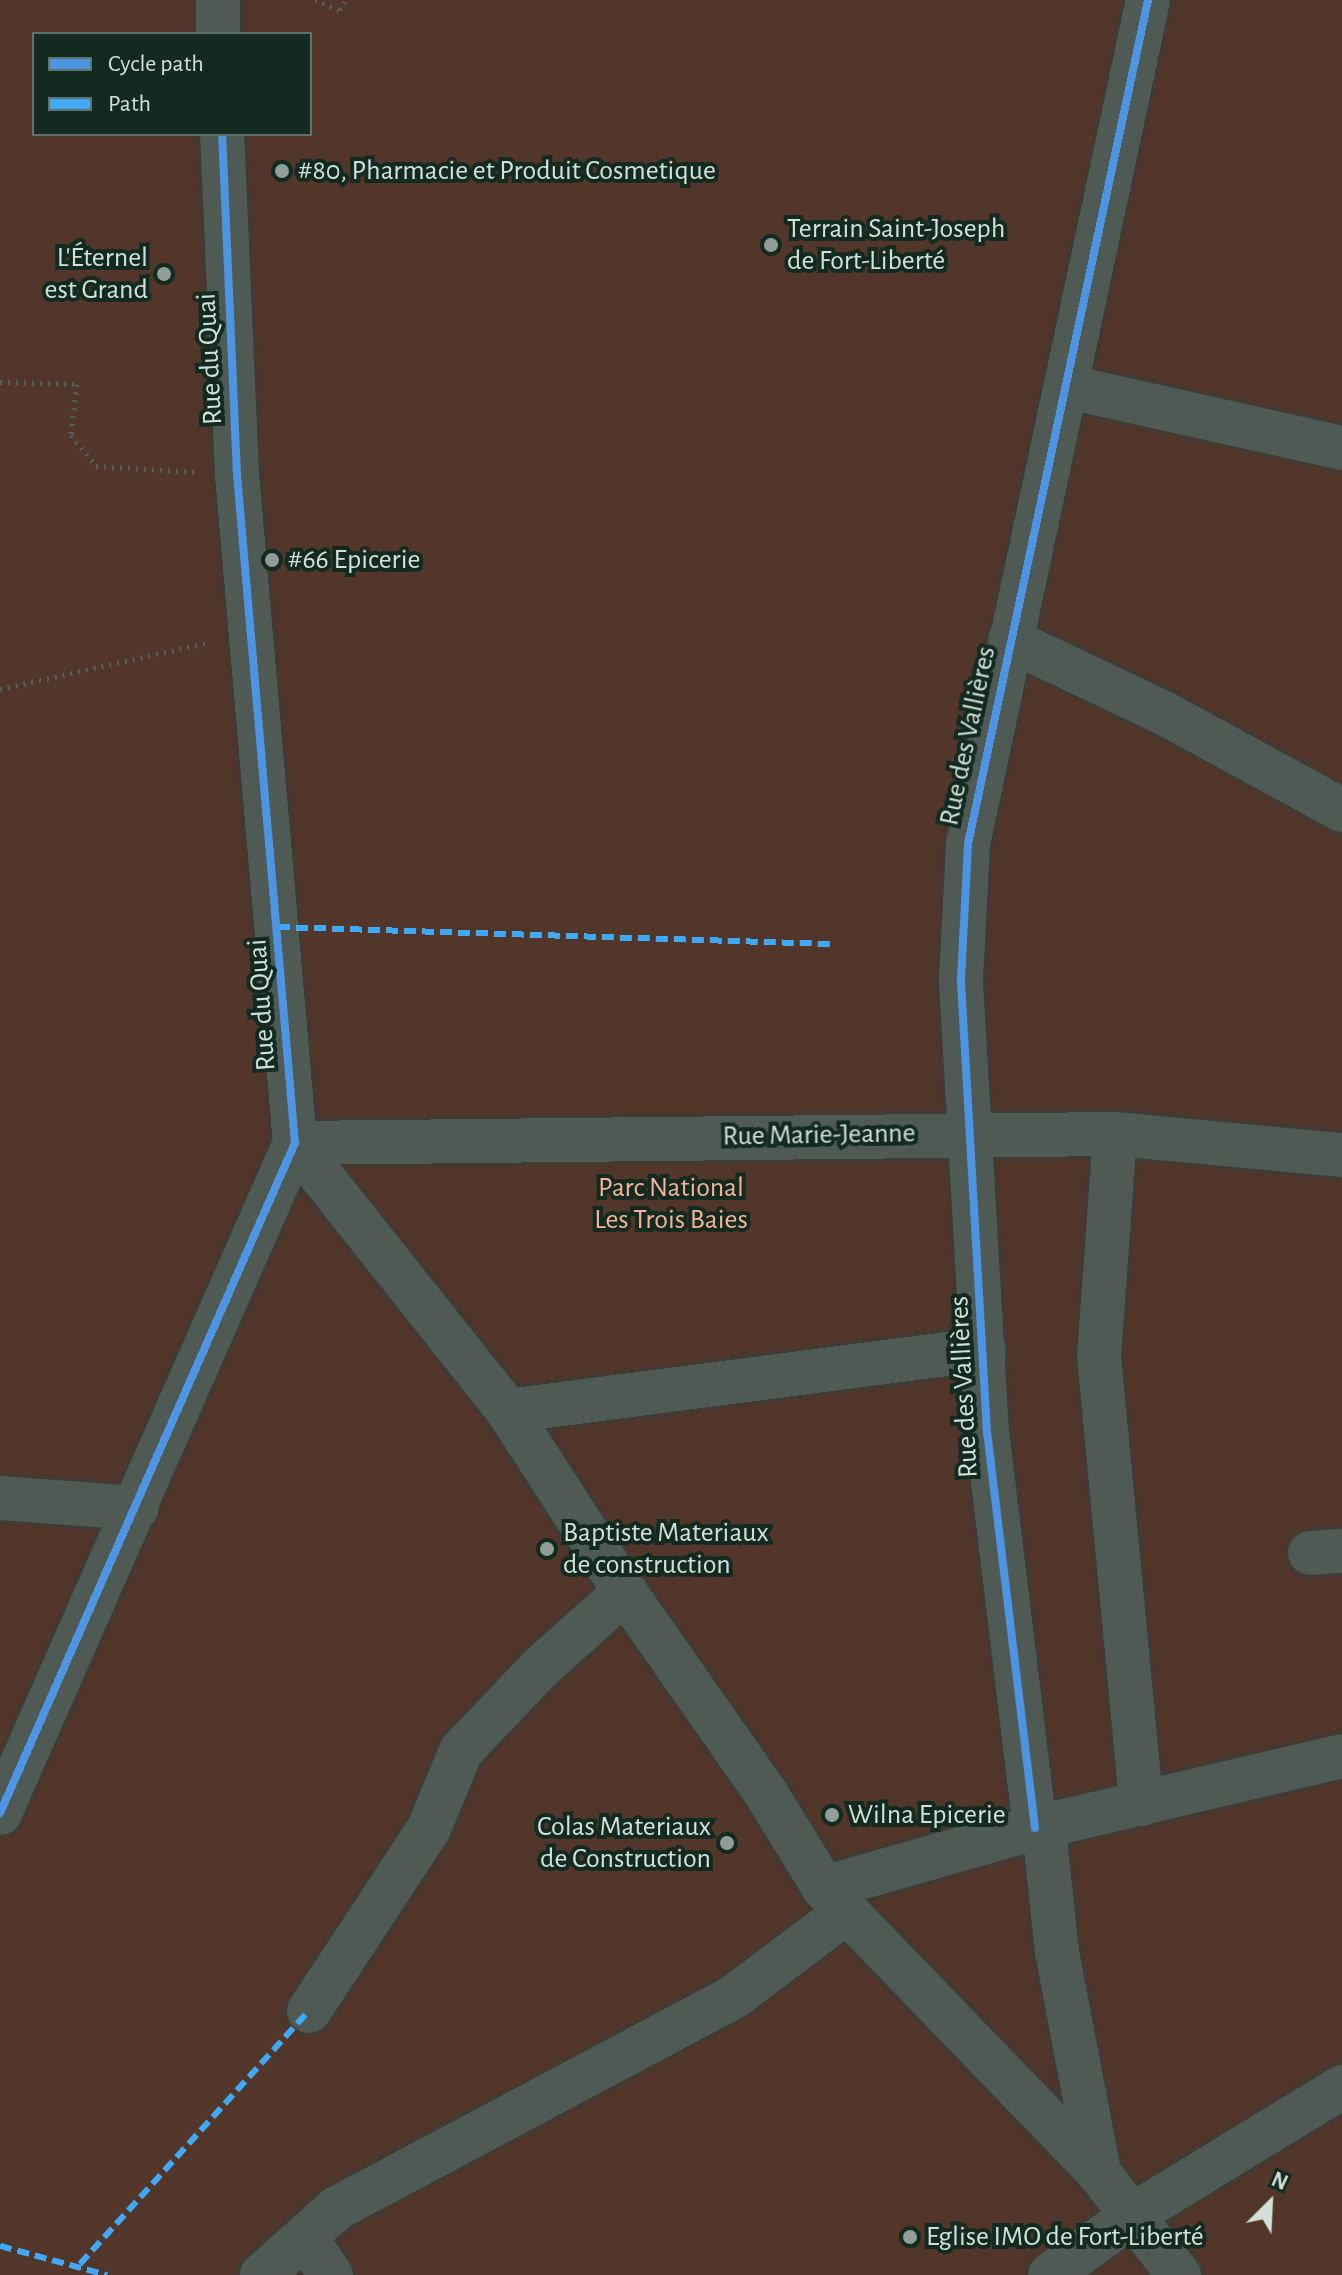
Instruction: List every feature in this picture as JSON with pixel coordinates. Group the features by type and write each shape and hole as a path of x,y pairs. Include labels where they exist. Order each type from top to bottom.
{"street":[{"path":"218,0 218,32"},
{"name":"Rue des Vallières","path":"1099,2173 1057,1952 992,1498 961,979 968,844 1010,640 1069,387 1148,0"},
{"name":"Rue du Quai","path":"0,1813 137,1508 295,1143 237,475 222,136"},
{"path":"1069,387 1342,448"},
{"path":"1010,640 1164,713 1342,810"},
{"name":"Rue Marie-Jeanne","path":"295,1143 972,1133 1115,1134 1342,1155"},
{"path":"1115,1134 1099,1356 1141,1804"},
{"path":"295,1143 508,1411 625,1592 767,1795 834,1900 1099,2173 1179,2275"},
{"path":"508,1411 984,1349"},
{"path":"0,1498 137,1508"},
{"path":"309,2011 429,1828 461,1751 552,1656 625,1592"},
{"path":"262,2275 337,2208 735,1996 834,1900 1040,1828 1342,1756"},
{"path":"1050,2275 1134,2214 1342,2087"},
{"path":"305,2237 331,2275"}],"path":[{"path":"315,0 340,10 346,0"},
{"path":"0,382 77,384 71,435 96,466 237,475"},
{"path":"0,689 251,632"}],"green space":[{"name":"Parc National Les Trois Baies","path":"0,0 1342,0 1342,2275 0,2275"}],"marked path":[{"path":"278,927 832,944"},
{"path":"80,2264 309,2011"},
{"path":"0,2246 107,2275"}],"cycle path":[{"path":"1035,1828 987,1433 961,979 968,844 1148,0"},
{"path":"0,1813 295,1143 237,475 222,136"}],"place":[{"name":"#80, Pharmacie et Produit Cosmetique","path":"282,171"},
{"name":"Terrain Saint-Joseph de Fort-Liberté","path":"771,245"},
{"name":"L'Éternel est Grand","path":"164,274"},
{"name":"#66 Epicerie","path":"272,560"},
{"name":"Baptiste Materiaux de construction","path":"547,1549"},
{"name":"Wilna Epicerie","path":"832,1815"},
{"name":"Colas Materiaux de Construction","path":"727,1843"},
{"name":"Eglise IMO de Fort-Liberté","path":"910,2237"}]}
